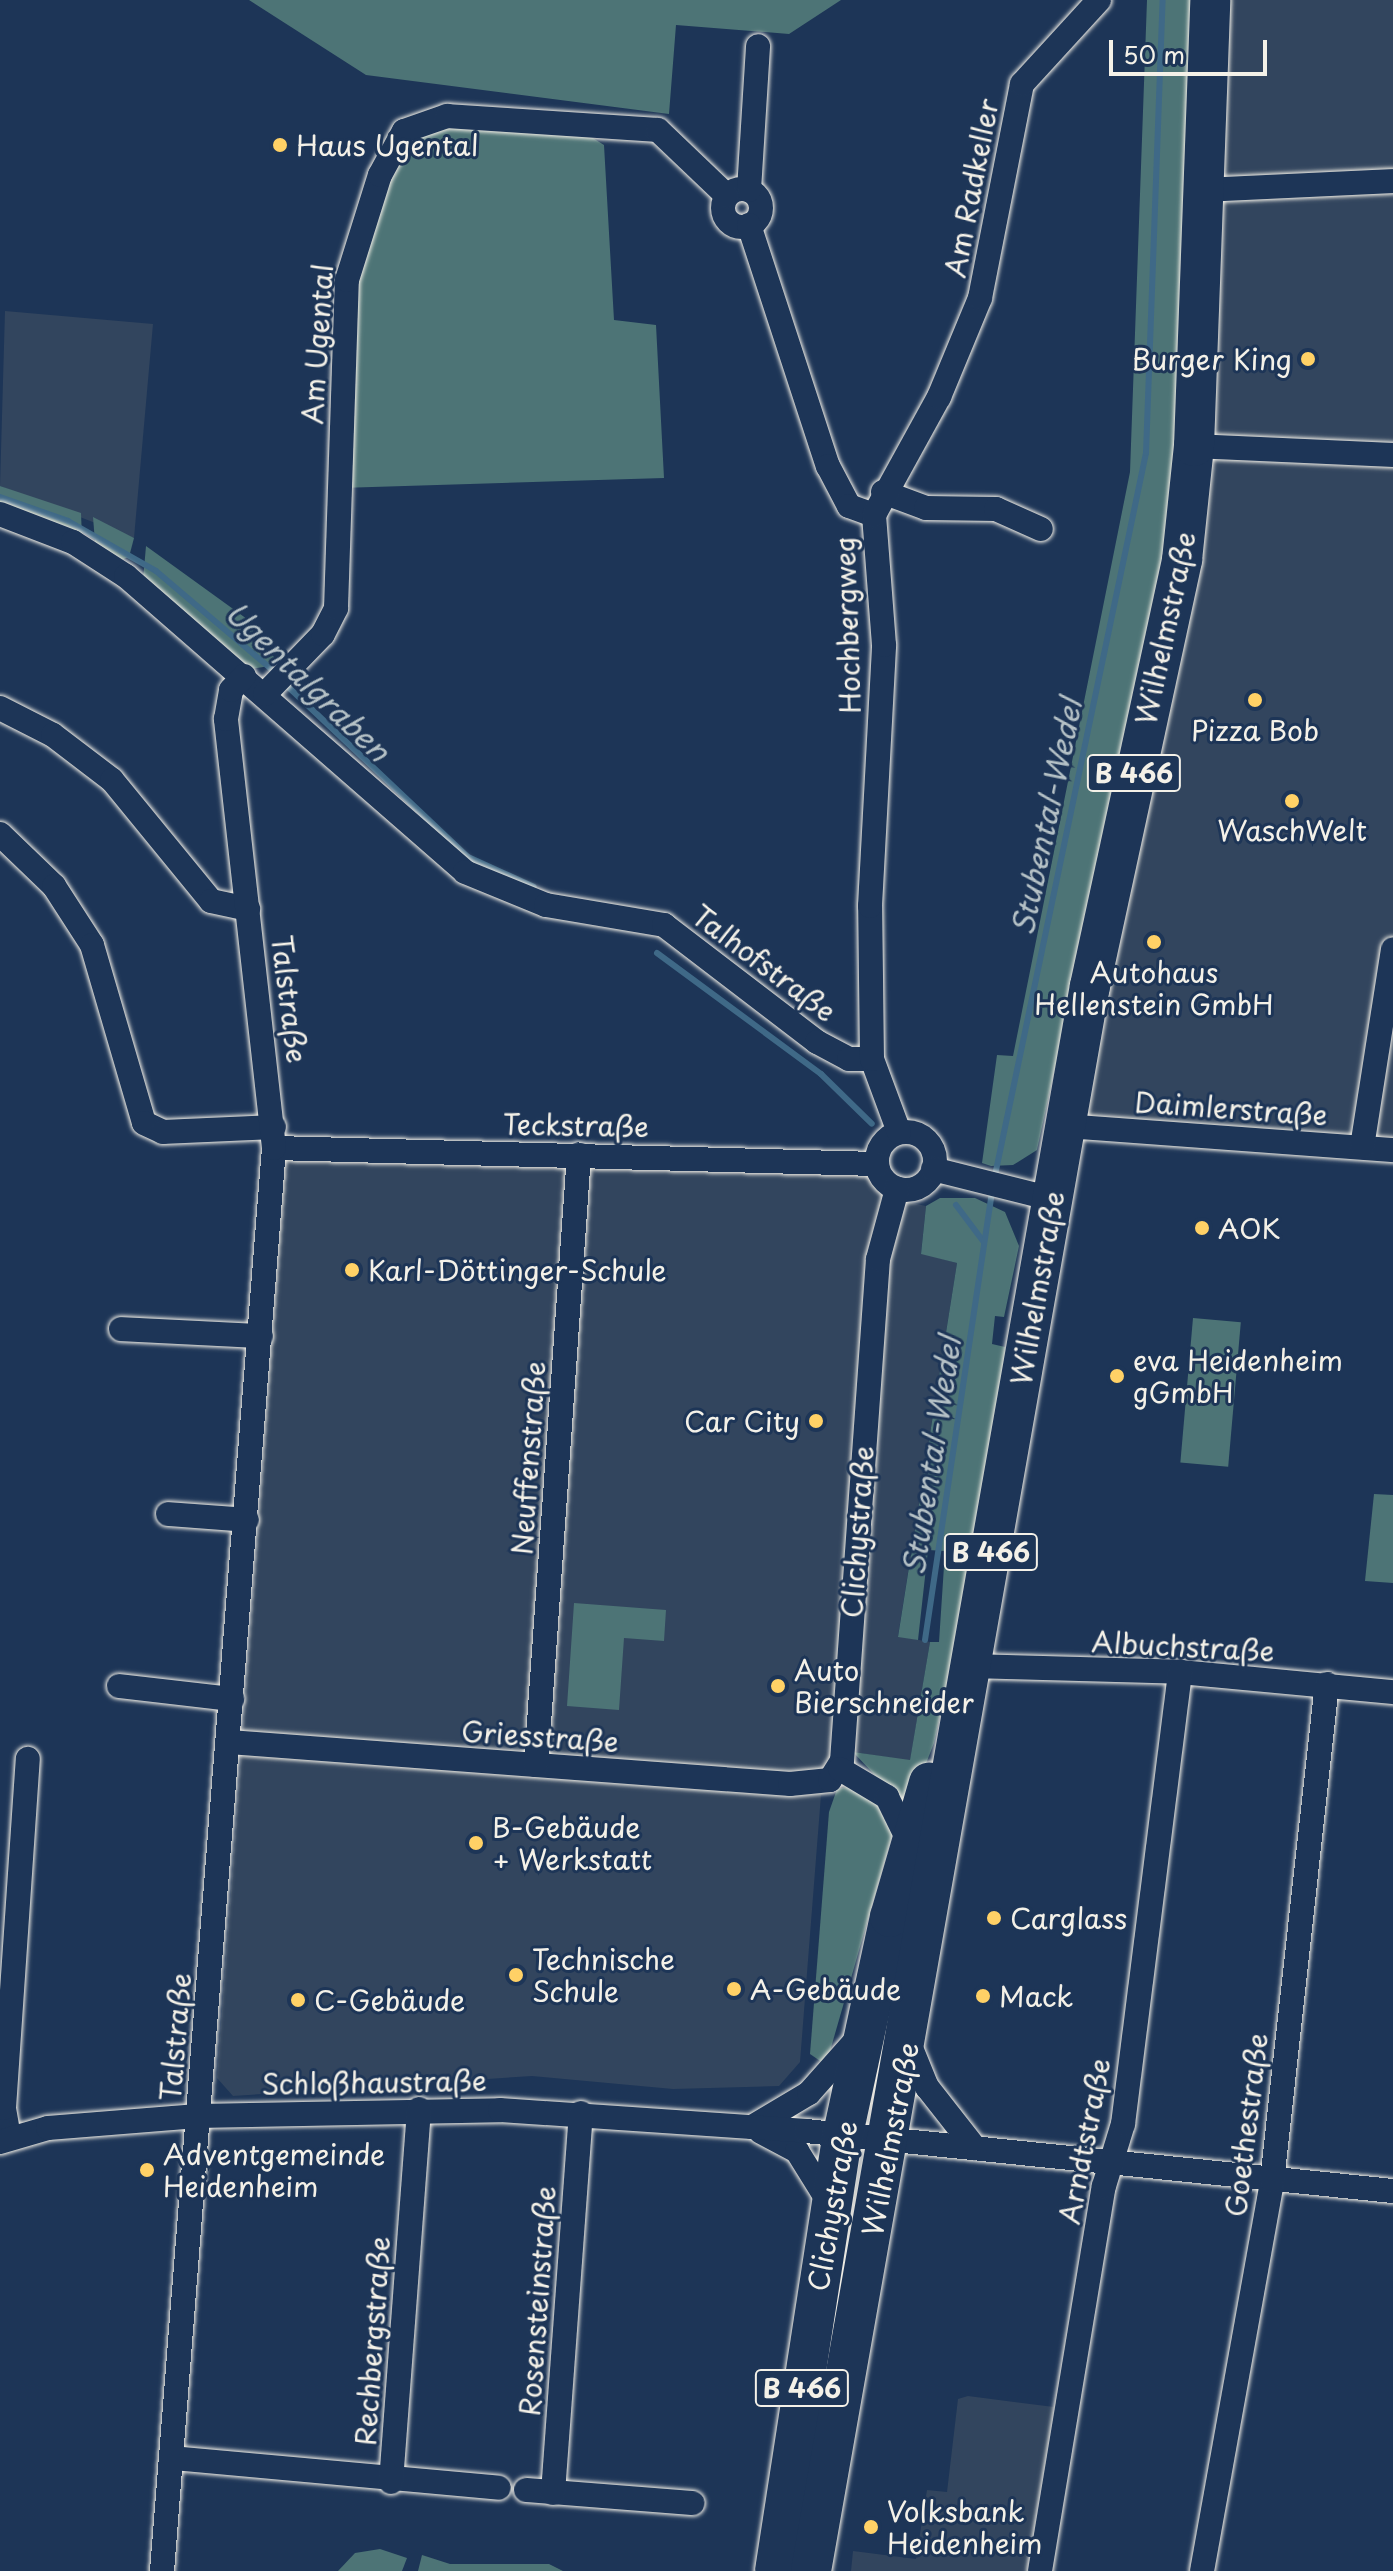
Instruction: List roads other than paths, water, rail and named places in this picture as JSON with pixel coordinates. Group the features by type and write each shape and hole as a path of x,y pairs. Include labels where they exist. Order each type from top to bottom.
{"main road":[{"name":"Wilhelmstraße","path":"811,2571 909,2041 968,1678 1065,1126 1182,560 1194,446 1210,0"},
{"name":"Clichystraße","path":"775,2571 830,2205 866,2027 911,1846 968,1678"}],"street":[{"name":"Am Radkeller","path":"879,503 939,397 980,298 1022,84 1099,0"},
{"path":"738,193 758,46"},
{"name":"Am Ugental","path":"276,683 336,608 345,299 358,238 394,143 425,118 447,116 580,130 643,127 658,130 738,193"},
{"path":"1204,190 1393,181"},
{"name":"Hochbergweg","path":"738,193 760,210 749,225 828,466 849,506 879,503 884,645 870,906 872,1059"},
{"path":"1194,446 1393,455"},
{"path":"879,503 926,508 996,509 1041,529"},
{"name":"Talhofstraße","path":"0,514 114,567 244,676 276,683 465,872 546,905 664,925 817,1042 849,1059 872,1059"},
{"name":"Talstraße","path":"162,2571 247,1520 274,1138 226,719 231,690 244,676"},
{"path":"0,708 53,735 112,780 211,901 248,909"},
{"name":"Teckstraße","path":"0,834 54,886 92,945 144,1123 163,1132 579,1155 877,1164"},
{"path":"1362,1147 1393,949"},
{"path":"872,1059 899,1132 930,1144 933,1169 920,1187 897,1189 877,1164 882,1144 899,1132"},
{"name":"Daimlerstraße","path":"1065,1126 1393,1150"},
{"name":"Neuffenstraße","path":"536,1765 579,1155"},
{"path":"933,1169 1052,1199"},
{"name":"Clichystraße","path":"840,1769 878,1259 897,1189"},
{"path":"121,1329 261,1336"},
{"path":"168,1514 247,1520"},
{"name":"Albuchstraße","path":"968,1678 1180,1672 1393,1692"},
{"name":"Arndtstraße","path":"1040,2571 1109,2164 1128,2096 1180,1672"},
{"name":"Goethestraße","path":"1202,2571 1272,2181 1327,1684"},
{"path":"119,1686 232,1699"},
{"name":"Griesstraße","path":"229,1742 816,1785 840,1769"},
{"path":"4,2139 28,1759"},
{"path":"840,1769 887,1797 911,1846"},
{"path":"752,2127 821,2082 866,2027"},
{"path":"909,2041 927,2087 975,2148"},
{"name":"Schloßhaustraße","path":"4,2139 198,2116 419,2109 581,2113 843,2134 1272,2181 1393,2191"},
{"name":"Rechbergstraße","path":"391,2482 419,2109"},
{"name":"Rosensteinstraße","path":"553,2493 581,2113"},
{"name":"Schloßhaustraße","path":"752,2127 797,2151 830,2205"},
{"path":"172,2458 391,2482 499,2488"},
{"path":"526,2490 692,2503"}],"waterway":[{"name":"Stubental-Wedel","path":"994,1180 1146,453 1163,0"},
{"name":"Ugentalgraben","path":"0,497 68,521 156,571 277,674"},
{"name":"Ugentalgraben","path":"284,683 468,857 534,887"},
{"name":"Ugentalgraben","path":"657,953 821,1074 872,1124"},
{"name":"Stubental-Wedel","path":"925,1640 992,1191"},
{"name":"Ugentalgraben","path":"956,1205 983,1241"}],"place":[{"name":"Haus Ugental","path":"280,145"},
{"name":"Burger King","path":"1308,359"},
{"name":"Pizza Bob","path":"1255,700"},
{"name":"WaschWelt","path":"1292,801"},
{"name":"Autohaus Hellenstein GmbH","path":"1154,942"},
{"name":"AOK","path":"1202,1228"},
{"name":"Karl-Döttinger-Schule","path":"352,1270"},
{"name":"eva Heidenheim gGmbH","path":"1117,1376"},
{"name":"Car City","path":"816,1421"},
{"name":"Auto Bierschneider","path":"778,1686"},
{"name":"B-Gebäude + Werkstatt","path":"476,1843"},
{"name":"Carglass","path":"994,1918"},
{"name":"Technische Schule","path":"516,1975"},
{"name":"A-Gebäude","path":"734,1989"},
{"name":"Mack","path":"983,1996"},
{"name":"C-Gebäude","path":"298,2000"},
{"name":"Adventgemeinde Heidenheim","path":"147,2170"},
{"name":"Volksbank Heidenheim","path":"871,2527"}]}
